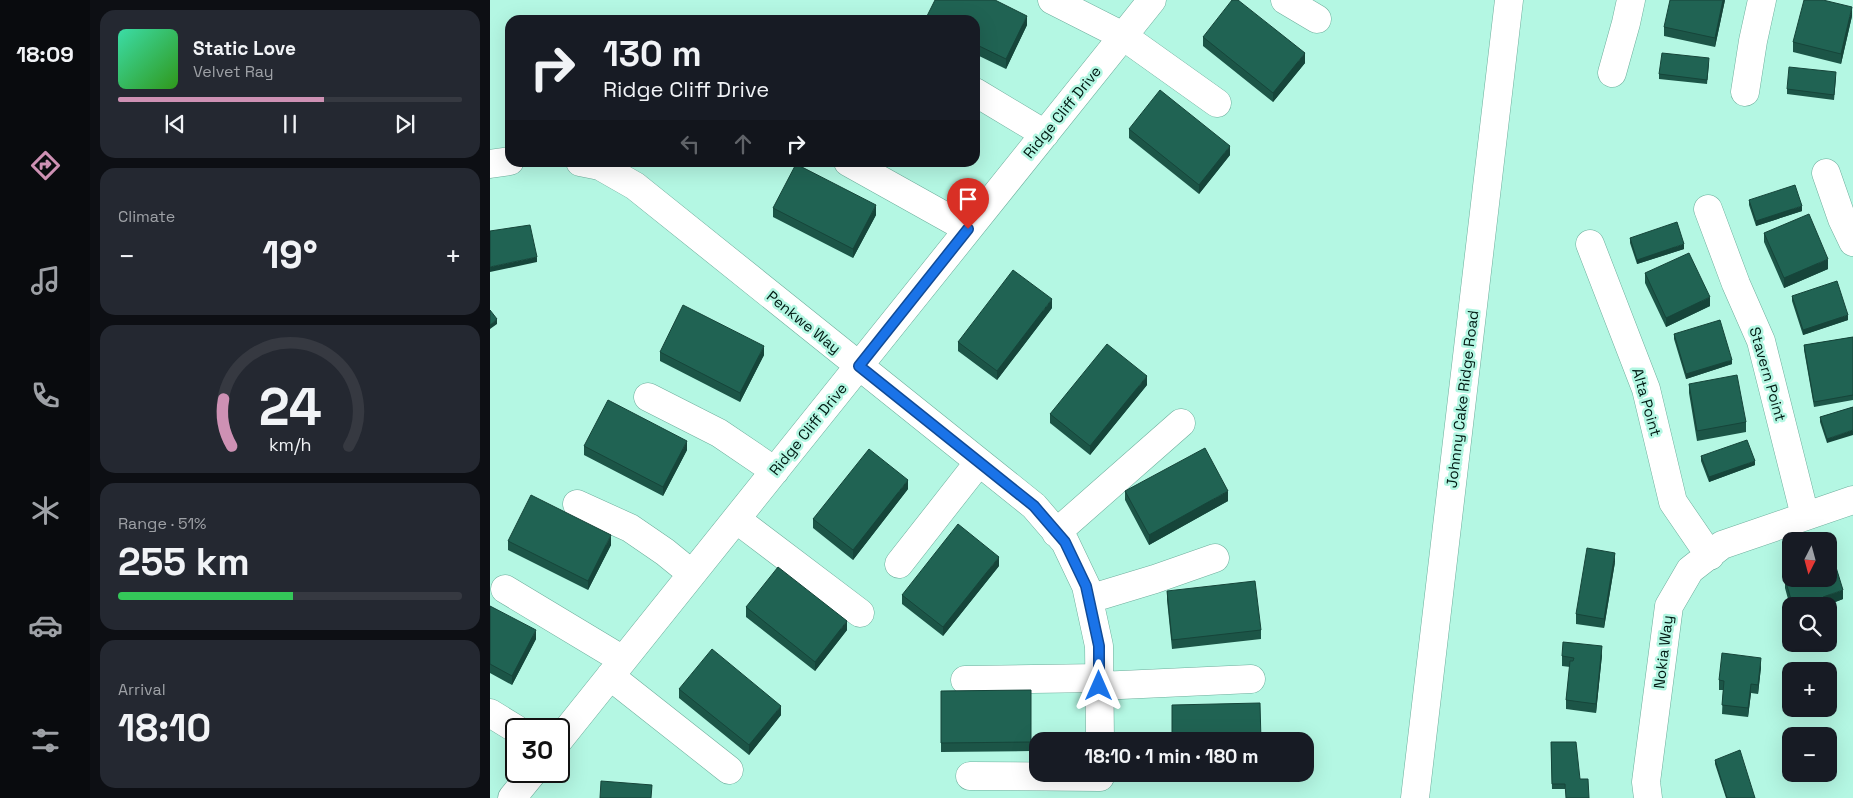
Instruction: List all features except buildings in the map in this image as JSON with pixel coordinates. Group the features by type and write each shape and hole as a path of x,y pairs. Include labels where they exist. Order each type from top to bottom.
{"street":[{"path":"1052,0 1122,36 1217,103"},
{"name":"Ridge Cliff Drive","path":"570,726 1152,0"},
{"path":"1285,0 1317,19"},
{"name":"Johnny Cake Ridge Road","path":"1415,798 1509,0"},
{"path":"1612,73 1631,0"},
{"path":"1745,92 1762,0"},
{"path":"980,95 1045,134"},
{"path":"490,164 505,162"},
{"name":"Penkwe Way","path":"602,167 635,186 1034,506 1065,542 1086,586 1099,646 1100,732"},
{"path":"857,167 968,229"},
{"path":"1826,173 1842,219 1853,242"},
{"name":"Stavern Point","path":"1708,209 1736,284 1761,341 1805,516"},
{"name":"Alta Point","path":"1590,244 1646,389 1673,502 1710,556"},
{"path":"648,397 719,433 775,471"},
{"path":"1056,533 1181,423"},
{"path":"899,564 979,462"},
{"name":"Nokia Way","path":"1648,798 1646,782 1669,606 1690,570 1722,545 1853,500"},
{"path":"577,504 630,528 665,552 692,574"},
{"path":"736,519 860,613"},
{"path":"1089,599 1216,558"},
{"path":"505,589 616,668 729,770"},
{"path":"965,680 1099,682 1250,679"},
{"path":"490,713 505,722"},
{"path":"970,776 1100,783"},
{"path":"512,798 524,783"}],"route":[{"path":"968,229 859,366 1034,506 1065,542 1086,586 1099,646 1099,686"}]}
